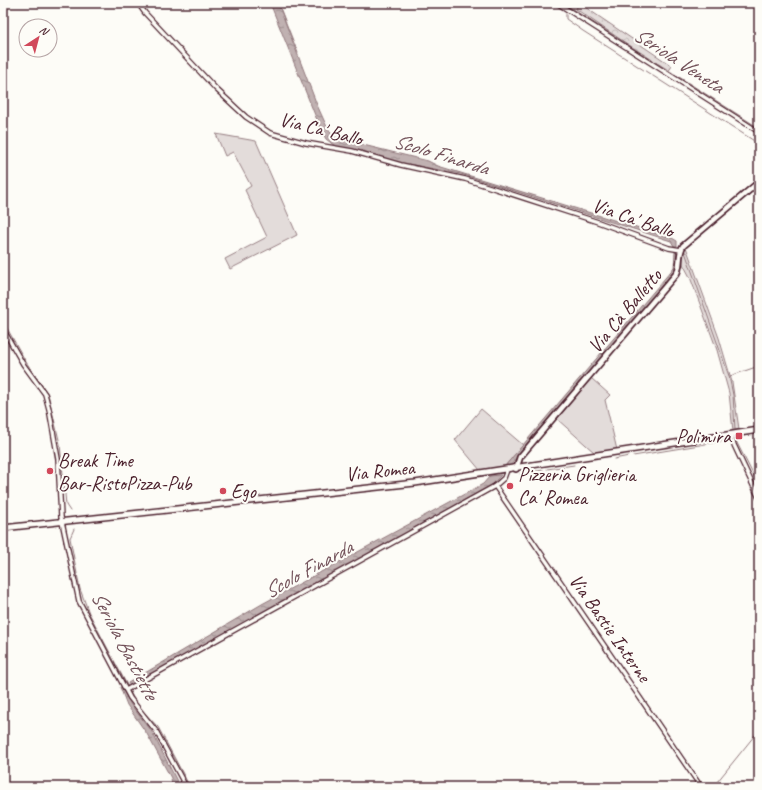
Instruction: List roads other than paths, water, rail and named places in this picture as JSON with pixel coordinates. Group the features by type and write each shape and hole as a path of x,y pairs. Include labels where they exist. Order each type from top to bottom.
{"main road":[{"name":"Via Romea","path":"3,528 407,484 516,469 759,430"}],"street":[{"name":"Via Ca' Ballo","path":"138,3 145,13 216,89 246,117 270,133 306,143 352,151 401,165 465,179 598,222 669,248 681,250"},
{"path":"557,3 759,132"},
{"path":"681,250 759,182"},
{"name":"Via Cà Balletto","path":"516,469 520,458 677,273 680,265 681,250"},
{"path":"3,329 23,364 46,398 58,458 62,521 79,601 136,706 156,731 186,787"},
{"path":"731,434 734,445 759,498"},
{"path":"128,689 494,486 501,481 507,470"},
{"name":"Via Bastie Interne","path":"494,486 701,787"}],"water":[{"path":"270,3 278,3 317,105 327,127 335,138 428,161 438,166 672,238 677,241 677,246 674,246 671,241 461,174 397,162 363,151 335,146 326,139 321,130"},
{"path":"675,252 678,253 677,266 672,275 510,466 505,466 671,271 674,267"},
{"path":"501,475 492,485 130,686 128,683 262,604 483,484 490,476"},
{"path":"120,687 122,687 131,705 151,730 180,787 170,787 172,785 171,778 147,734 127,705"}],"waterway":[{"name":"Scolo Finarda","path":"278,3 298,53"},
{"name":"Seriola Veneta","path":"563,3 759,128"},
{"path":"566,14 566,19 583,31 759,144"},
{"name":"Scolo Finarda","path":"328,129 333,136 339,139"},
{"path":"684,249 729,376 733,395 735,430"},
{"name":"Seriola Bastiette","path":"3,321 26,362 48,394 60,444 66,505 70,511"},
{"path":"730,376 759,366"},
{"path":"735,439 759,486"},
{"path":"633,456 730,440"},
{"path":"614,459 629,456"},
{"path":"547,469 574,465"},
{"path":"520,474 543,470"},
{"name":"Seriola Bastiette","path":"74,529 70,538 80,589 89,613 128,687"},
{"name":"Seriola Bastiette","path":"129,690 137,705 158,727 190,787"},
{"path":"713,787 759,730"},
{"path":"755,787 759,782"}],"place":[{"name":"Polimira","path":"739,436"},
{"name":"Break Time Bar-RistoPizza-Pub","path":"50,471"},
{"name":"Pizzeria Griglieria Ca' Romea","path":"510,486"},
{"name":"Ego","path":"223,491"}]}
